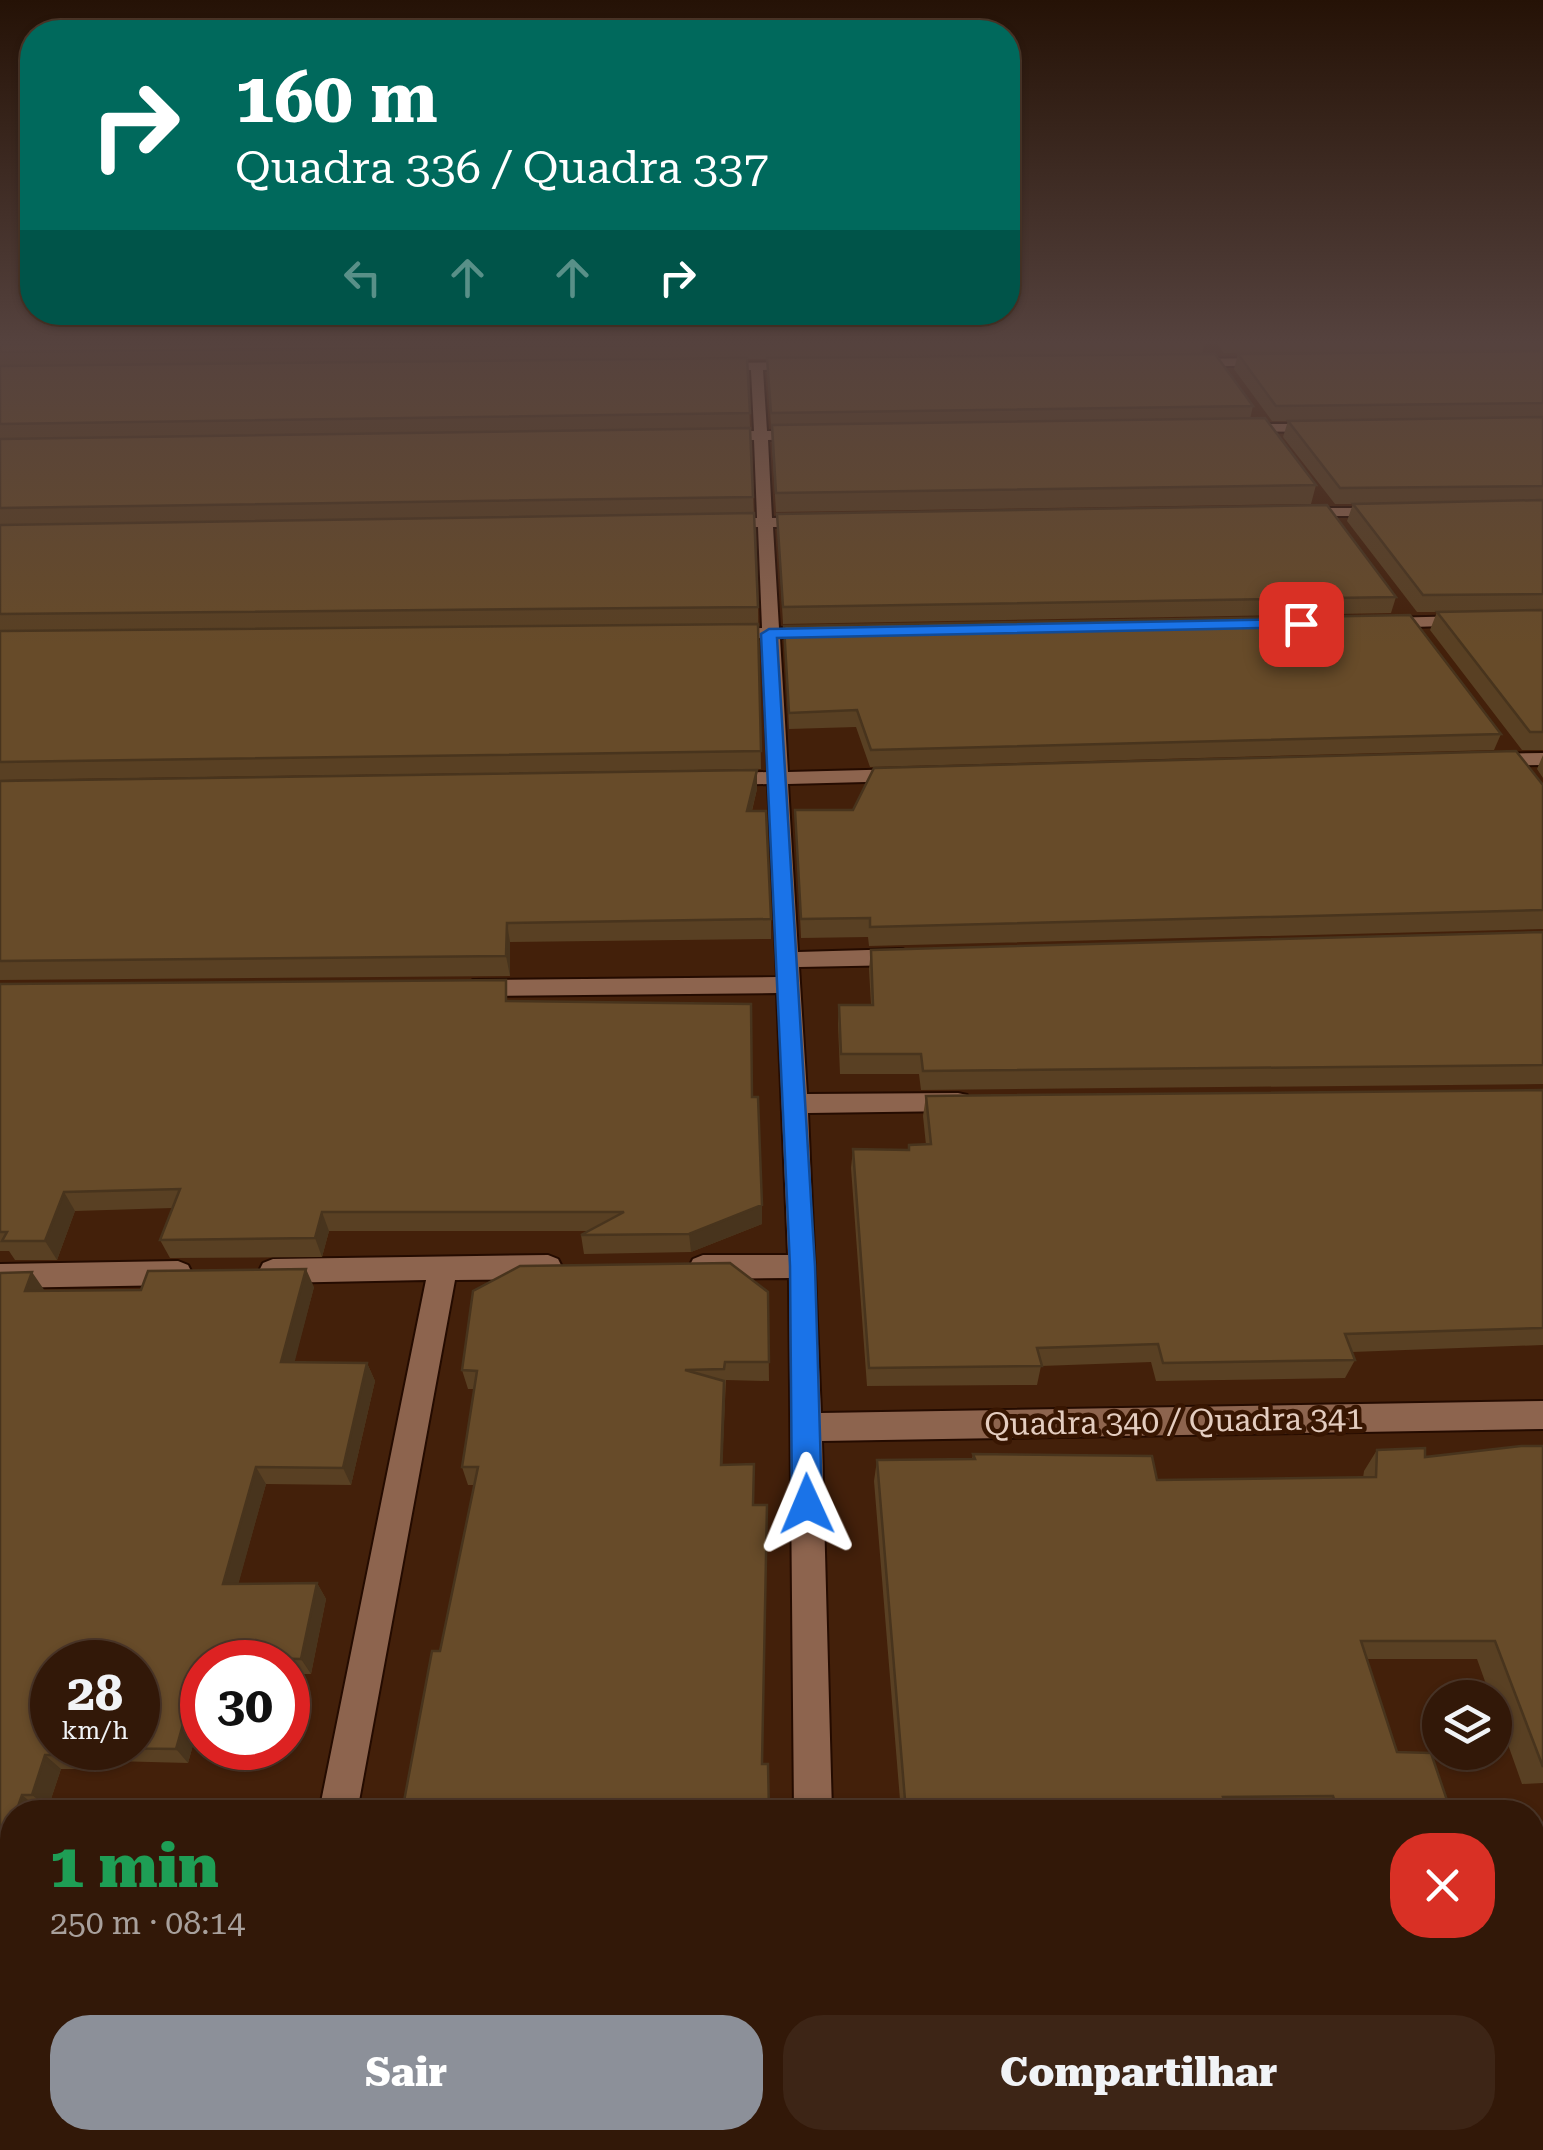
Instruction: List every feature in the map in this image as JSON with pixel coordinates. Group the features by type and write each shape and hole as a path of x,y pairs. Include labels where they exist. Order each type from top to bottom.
{"street":[{"path":"763,444 769,634 802,1266 813,1800"},
{"path":"1290,514 1324,506 1407,512"},
{"path":"1324,506 1341,529"},
{"path":"705,524 822,522"},
{"path":"1400,607 1424,638"},
{"path":"1373,623 1487,620"},
{"path":"710,634 846,632"},
{"path":"1460,760 1523,758"},
{"path":"698,780 933,774"},
{"path":"453,988 788,972 926,956"},
{"path":"793,1104 990,1102"},
{"path":"683,1266 802,1266"},
{"path":"250,1272 583,1267"},
{"path":"340,1800 443,1268"},
{"path":"0,1276 212,1272"},
{"name":"Quadra 340 / Quadra 341","path":"806,1427 1543,1415"}],"building":[{"path":"0,444 751,444 753,497 0,508"},
{"path":"773,444 1285,444 1316,485 776,493"},
{"path":"1306,444 1543,444 1543,486 1340,488"},
{"path":"1543,500 1543,594 1423,595 1353,504"},
{"path":"1327,505 1396,597 783,607 777,514"},
{"path":"754,513 758,607 0,614 0,525"},
{"path":"1543,610 1543,732 1530,732 1437,612"},
{"path":"1410,615 1501,734 871,750 857,710 789,713 784,626"},
{"path":"758,624 761,751 0,762 0,631"},
{"path":"1516,751 1543,785 1543,910 870,927 870,918 801,919 795,810 853,810 874,768"},
{"path":"757,770 747,811 766,811 771,919 507,923 506,956 0,961 0,781"},
{"path":"1543,932 1543,1065 923,1071 921,1054 841,1054 839,1005 873,1005 871,950"},
{"path":"506,980 506,1001 751,1004 752,1097 758,1097 762,1205 689,1234 581,1235 624,1212 322,1212 315,1238 160,1240 180,1189 64,1192 45,1241 2,1241 7,1232 0,1232 0,984"},
{"path":"1543,1090 1543,1328 1345,1334 1355,1360 1163,1363 1158,1344 1037,1348 1042,1366 869,1368 853,1149 909,1150 909,1145 931,1144 926,1096"},
{"path":"730,1263 768,1292 769,1362 725,1362 724,1369 685,1370 724,1381 721,1465 754,1464 753,1505 767,1505 762,1764 768,1764 769,1800 404,1800 432,1651 440,1651 478,1467 462,1467 477,1371 462,1370 473,1291 520,1266"},
{"path":"306,1269 281,1362 367,1363 343,1468 256,1467 223,1584 317,1583 305,1640 180,1640 180,1735 176,1749 160,1749 160,1640 30,1640 30,1770 40,1770 32,1795 22,1795 20,1800 0,1800 0,1273 32,1272 25,1291 141,1290 148,1271"},
{"path":"1543,1446 1543,1767 1495,1641 1361,1641 1397,1752 1422,1753 1422,1770 1437,1770 1447,1800 1334,1800 1333,1796 905,1800 877,1460 975,1459 973,1454 1152,1456 1157,1480 1376,1477 1377,1450 1425,1448 1425,1457"}],"route":[{"path":"807,1504 802,1266 769,634 1301,624"}]}
